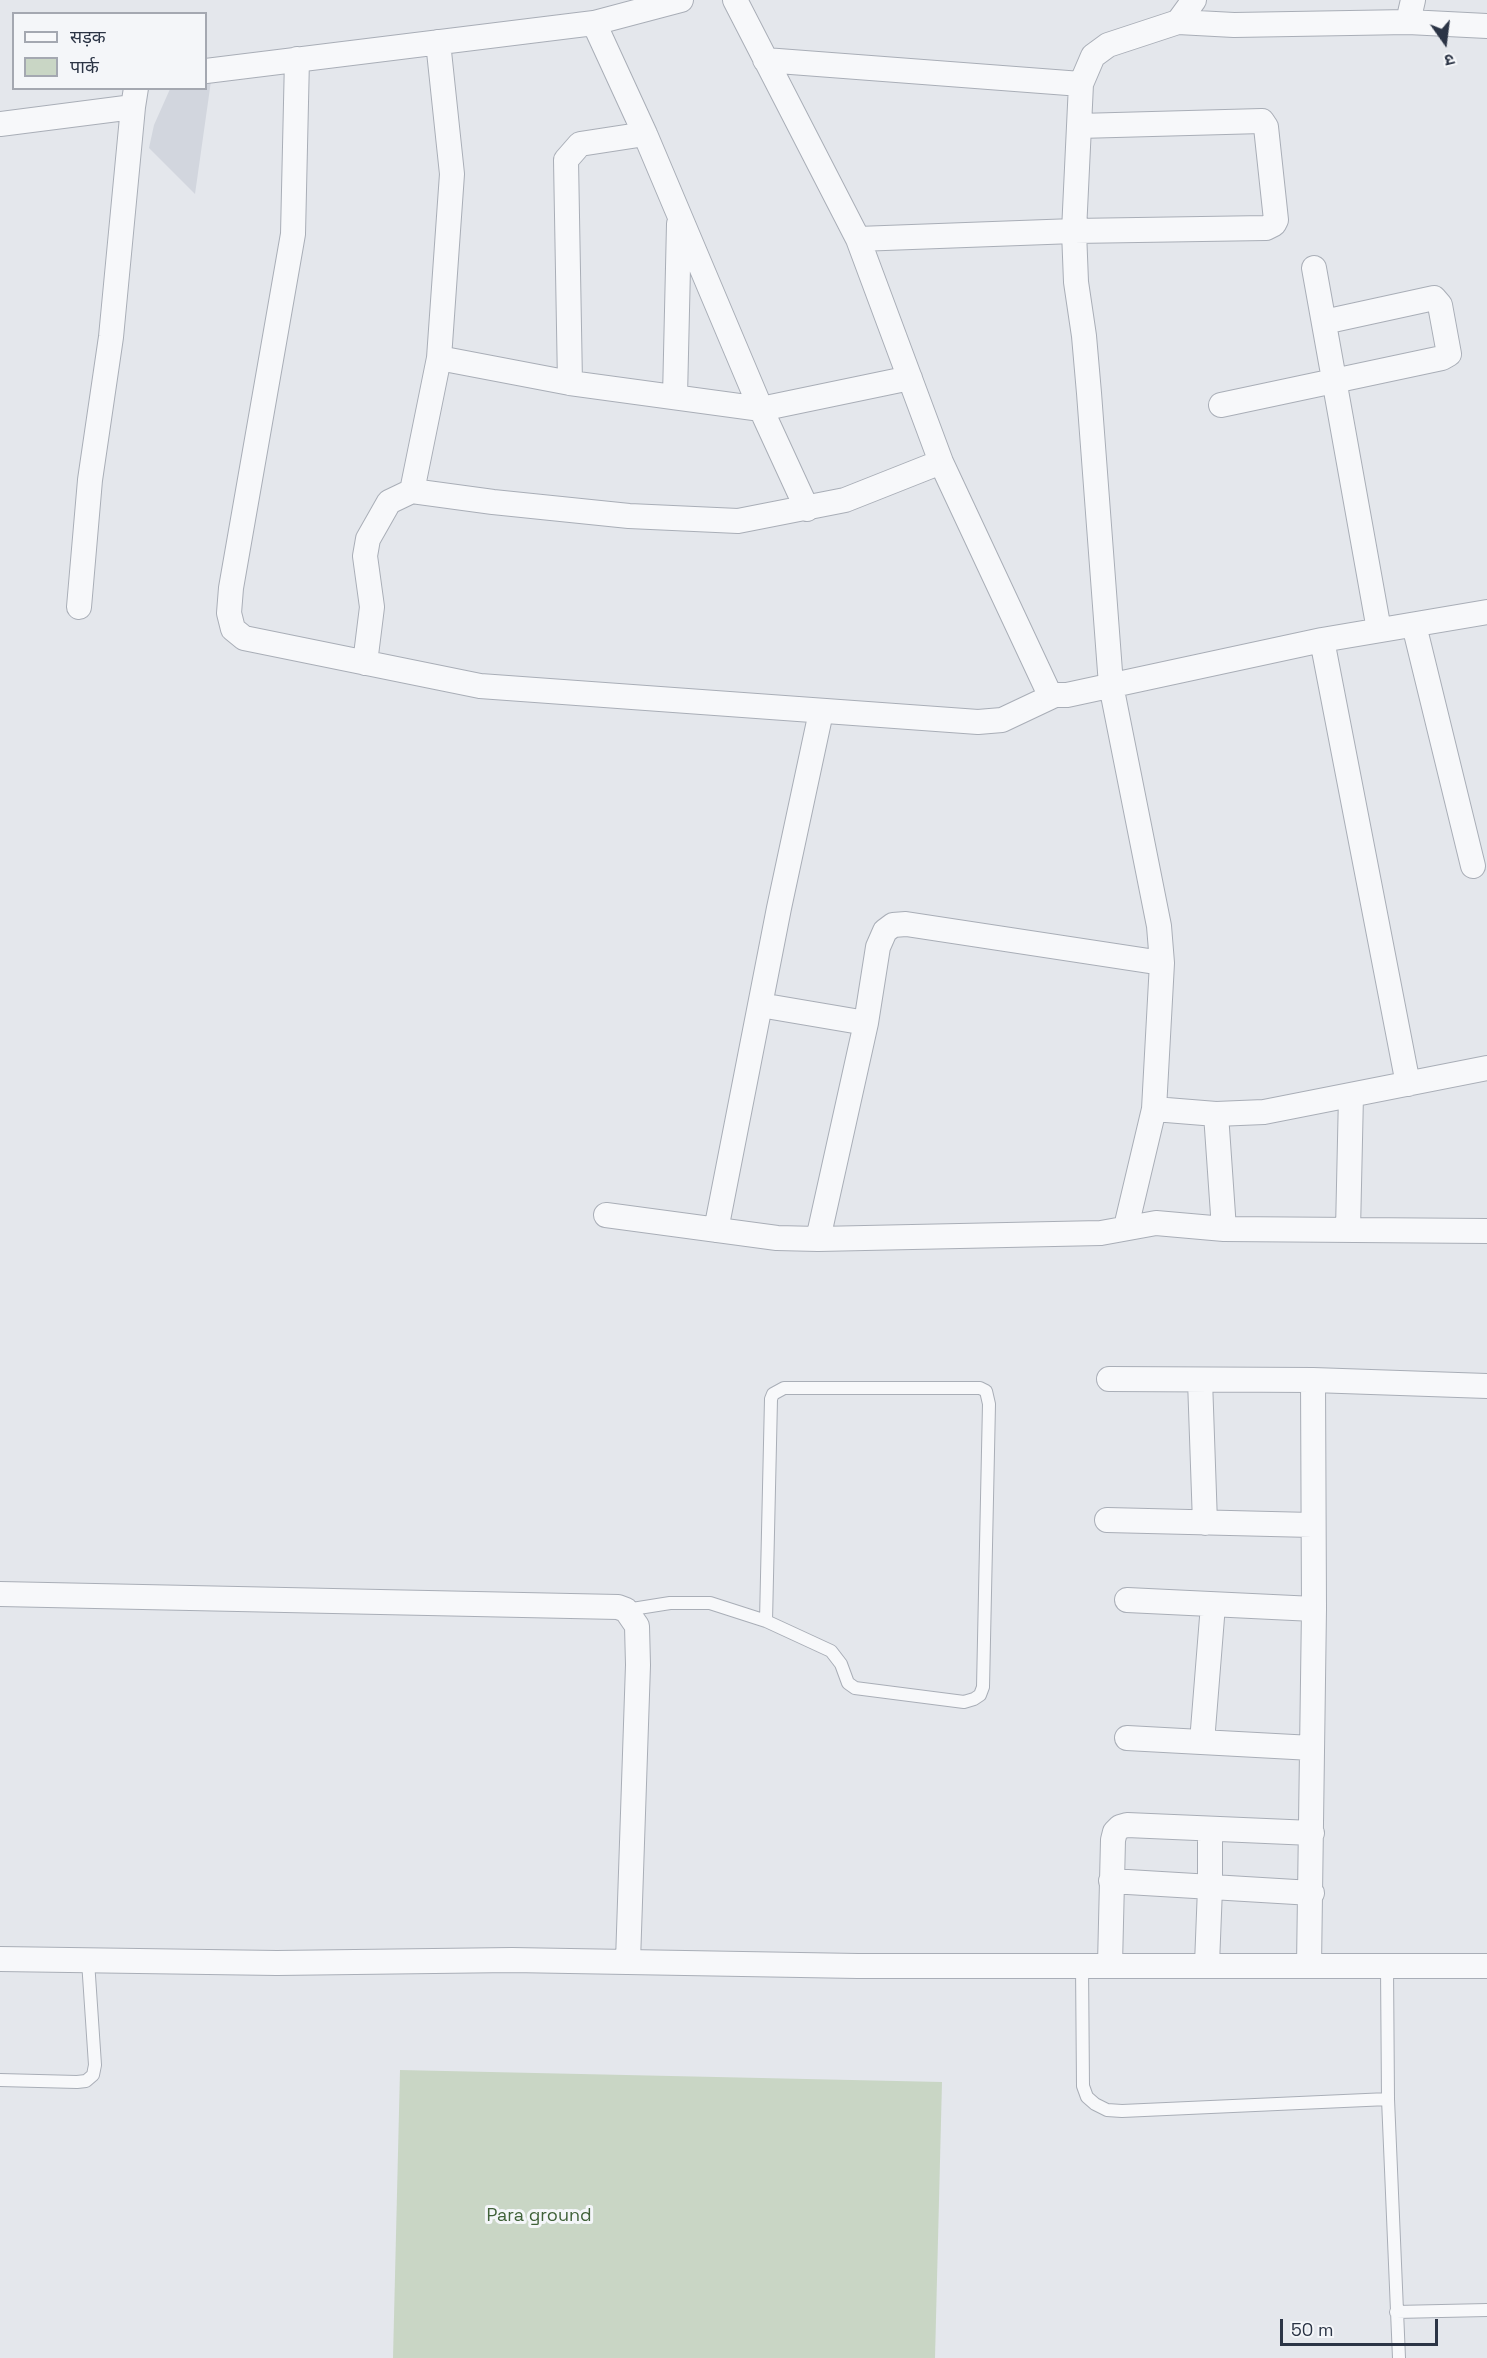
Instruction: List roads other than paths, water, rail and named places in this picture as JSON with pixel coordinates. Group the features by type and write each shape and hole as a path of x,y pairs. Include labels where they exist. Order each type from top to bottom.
{"street":[{"path":"207,71 594,22 681,0"},
{"path":"735,0 858,239 941,462 1046,688 1055,695"},
{"path":"1178,22 1194,0"},
{"path":"1126,1227 1154,1109 1162,963 1159,926 1111,686 1089,393 1076,282 1074,231 1081,84 1093,56 1107,45 1178,22 1234,24 1411,11 1487,26"},
{"path":"594,22 645,134 761,409 807,509"},
{"path":"412,491 439,358 452,174 438,42"},
{"path":"297,59 292,234 231,588 229,613 233,629 244,638 480,686 978,722 1002,720 1055,695 1111,686 1322,640 1487,612"},
{"path":"765,60 1081,84"},
{"path":"0,124 135,98 111,337 90,480 79,607"},
{"path":"858,239 1074,231 1266,228 1272,227 1276,220 1266,127 1262,122 1080,126"},
{"path":"570,383 566,160 580,144 645,134"},
{"path":"675,397 680,216"},
{"path":"1314,268 1379,630"},
{"path":"1221,405 1442,358 1449,354 1440,305 1434,298 1324,322"},
{"path":"439,358 570,383 761,409 910,378"},
{"path":"364,663 372,607 365,556 368,539 389,502 412,491 493,502 651,517 738,521 846,500 941,462"},
{"path":"1414,625 1473,866"},
{"path":"1322,640 1408,1084"},
{"path":"716,1230 821,712"},
{"path":"818,1239 866,1023 878,947 885,931 893,925 906,924 1162,963"},
{"path":"760,1005 866,1023"},
{"path":"1154,1109 1216,1114 1264,1112 1487,1068"},
{"path":"1348,1230 1351,1095"},
{"path":"1216,1114 1224,1229"},
{"path":"606,1215 777,1238 818,1239 1101,1233 1156,1223 1224,1229 1487,1231"},
{"path":"1109,1379 1313,1380 1487,1386"},
{"path":"1200,1380 1205,1523"},
{"path":"1309,1966 1312,1893 1314,1609 1313,1380"},
{"path":"1107,1520 1312,1525"},
{"path":"0,1594 618,1607 626,1610 637,1626 638,1665 628,1961"},
{"path":"1127,1600 1314,1609"},
{"path":"1202,1742 1213,1605"},
{"path":"1127,1738 1312,1748"},
{"path":"1110,1964 1113,1840 1115,1832 1120,1827 1127,1825 1312,1833"},
{"path":"1207,1964 1210,1829"},
{"path":"1111,1881 1312,1893"},
{"path":"0,1959 277,1963 628,1961 858,1966 1110,1964 1487,1966"}],"lane":[{"path":"626,1610 670,1603 703,1602 724,1606 766,1621 831,1651 841,1664 849,1683 855,1688 964,1702 980,1695 990,1404 986,1391 980,1388 784,1388 774,1394 771,1399 766,1621"},
{"path":"0,2080 76,2082 86,2081 93,2074 95,2065 88,1960"},
{"path":"1082,1965 1083,2086 1087,2097 1107,2110 1388,2099"},
{"path":"1387,1967 1388,2099 1399,2358"},
{"path":"1396,2313 1487,2310"}],"park label":[{"name":"Para ground","path":"539,2216"}]}
